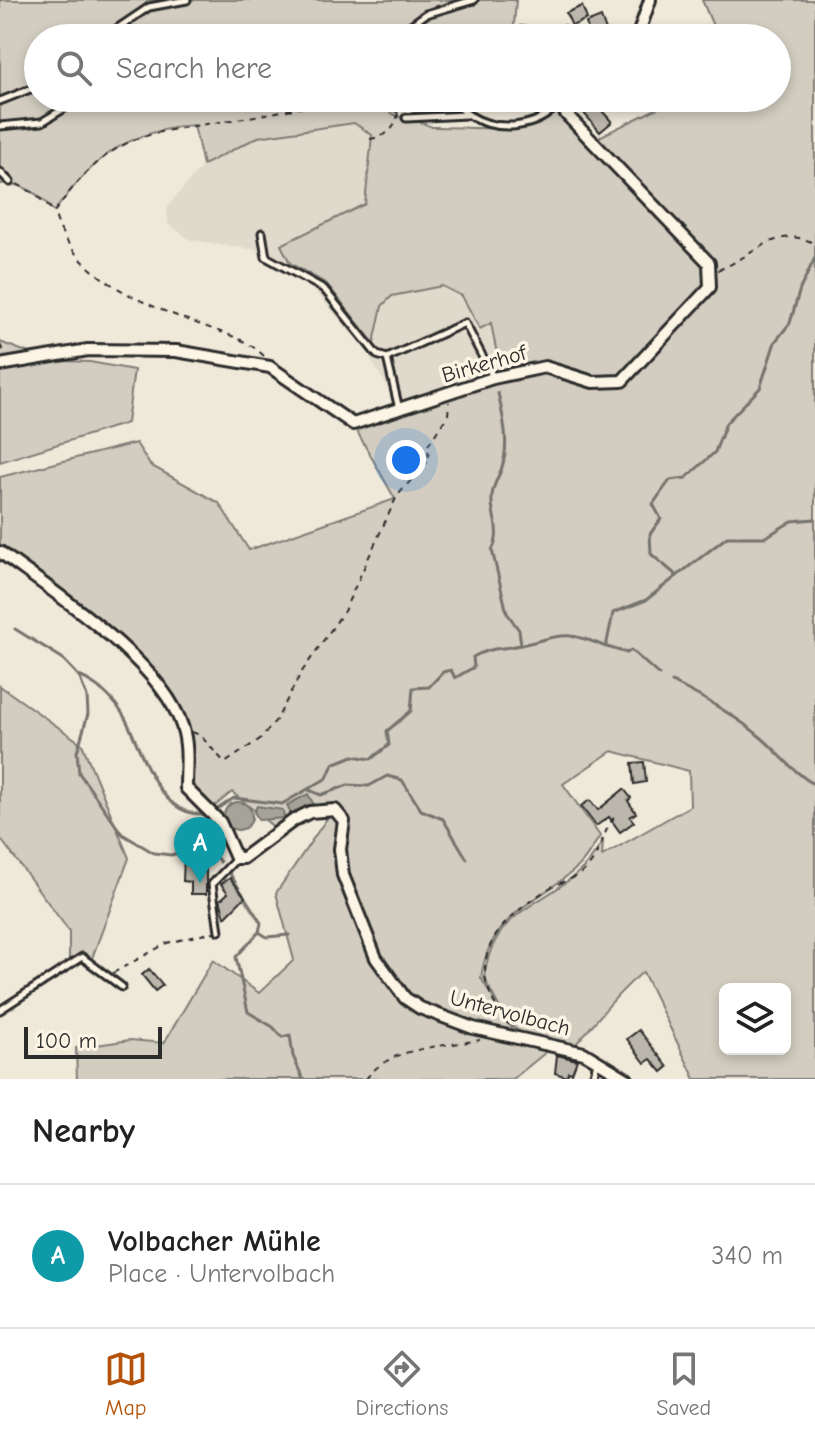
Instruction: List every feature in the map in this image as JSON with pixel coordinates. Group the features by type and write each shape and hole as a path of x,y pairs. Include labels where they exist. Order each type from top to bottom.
{"street":[{"path":"642,24 650,0"},
{"path":"569,112 709,263 710,273"},
{"name":"Birkerhof","path":"0,365 88,350 176,351 270,367 353,424 493,378 545,367 593,382 622,381 710,287 710,273"},
{"path":"0,552 127,653 174,708 183,729 186,788 220,822 236,858"},
{"name":"Untervolbach","path":"236,858 243,858 310,812 335,810 344,821 340,849 343,875 376,958 396,989 420,1008 473,1028 584,1053 627,1079"}],"lane":[{"path":"124,24 149,7 187,0"},
{"path":"414,24 426,14 474,0"},
{"path":"0,101 24,92"},
{"path":"0,126 42,122 58,112"},
{"path":"464,112 467,115"},
{"path":"406,118 467,115 500,124 532,124 548,117 551,112"},
{"path":"0,172 10,182"},
{"path":"262,233 266,257 311,279 324,289 377,355 387,358 465,323 493,378"},
{"path":"387,358 399,410"},
{"path":"219,931 212,884 236,858"},
{"path":"0,1010 82,957 122,987"},
{"path":"593,1079 598,1061"}],"path":[{"path":"54,212 83,175 109,153 143,134 276,112"},
{"path":"370,139 384,136 396,126 398,113 406,118"},
{"path":"10,182 35,194 54,212 77,254 103,279 159,308 255,348"},
{"path":"710,273 732,265 778,236 803,238 815,244"},
{"path":"183,729 200,735 225,763 260,739 277,719 301,673 344,611 397,496 429,460 428,445 448,415 452,393"},
{"path":"518,1036 499,1012 484,977 483,960 491,940 530,902 584,872 616,815"},
{"path":"107,977 167,943 219,931"},
{"path":"366,1079 376,1065 398,1055 481,1039"}],"shaded area":[{"path":"0,0 516,0 514,24 24,24 24,112 389,112 432,127 500,128 533,122 551,112 566,112 706,263 707,287 621,379 593,380 545,365 501,375 491,323 480,329 462,296 442,286 392,296 382,306 374,343 327,284 290,263 281,245 365,204 372,135 354,123 258,137 203,165 194,125 149,134 113,150 98,162 54,212 30,190 0,184"},
{"path":"702,0 815,0 815,1079 695,1079 643,972 614,999 571,1049 524,1034 502,1013 517,1037 551,1048 513,1079 77,1079 76,1048 130,1040 164,1043 213,960 259,993 294,960 276,893 334,808 276,829 232,792 210,810 189,789 187,726 150,672 108,633 0,559 0,477 136,443 150,465 219,503 249,550 395,499 355,428 494,380 545,370 623,383 712,290 713,263 595,139 650,112 791,112 791,24 712,24","holes":["612,751 689,771 690,806 602,856 603,842 587,864 568,881 509,922 489,955 484,978 500,1010 481,978 486,956 505,924 579,866 600,836 563,784"]},
{"path":"354,123 372,135 365,204 281,244 290,262 327,284 374,342 382,306 392,296 442,286 462,296 480,328 491,323 501,375 399,406 371,356 308,283 264,263 257,250 191,240 168,224 167,207 203,165 258,137"},
{"path":"0,342 37,356 0,364"},
{"path":"38,360 90,362 134,370 127,423 0,462 0,368"},
{"path":"0,686 82,744 129,858 91,961 83,953 69,964 69,931 0,838"},
{"path":"308,794 314,805 291,815 287,805"},
{"path":"238,802 248,806 252,816 248,826 238,830 228,826 224,816 228,806"},
{"path":"257,806 283,810 284,818 259,820 254,812"}],"building":[{"path":"582,6 587,19 571,24 566,13"},
{"path":"601,17 604,24 586,24"},
{"path":"583,112 603,112 612,122 600,132"},
{"path":"644,762 646,782 634,784 632,763"},
{"path":"624,789 636,813 630,817 634,822 620,832 609,817 596,826 581,806 590,800 598,810"},
{"path":"184,855 206,856 206,894 191,894 191,882 183,881"},
{"path":"230,878 245,897 225,917 220,900 228,893 221,884"},
{"path":"149,969 163,985 155,991 142,975"},
{"path":"639,1030 668,1067 662,1072 651,1059 645,1063 627,1039"},
{"path":"557,1055 577,1060 567,1077 555,1073"}],"waterway":[{"path":"676,575 651,554 650,534 661,519 653,504 670,480 686,478 715,452 726,423 760,388 775,342 790,323 800,289 815,258"},
{"path":"498,393 505,449 492,496 496,530 492,550 507,613 519,630 521,644"},
{"path":"219,808 234,798 282,804 327,778 333,764 353,756 371,759 389,745 387,731 411,711 413,688 429,687 443,672 451,670 455,678 474,667 473,657 490,650 560,636 579,637 606,647 613,613 646,600 727,537 766,537 792,521 815,519"},
{"path":"15,629 62,658 79,676 87,697 88,714 77,752 79,773 122,834 154,853 171,855 206,845 220,862"},
{"path":"607,647 627,653 631,650 659,675"},
{"path":"79,676 99,688 121,711 153,779 163,793 174,805 188,812 204,814"},
{"path":"672,682 741,722 815,785"},
{"path":"309,790 321,795 348,785 369,786 387,776 402,780 421,810 443,819 467,859"},
{"path":"230,874 261,923 259,932 236,957 248,1012 273,1027 282,1037 290,1035 293,1056 303,1079"},
{"path":"259,932 267,937 289,935"}],"place":[{"name":"Volbacher Mühle","path":"200,883"}]}
